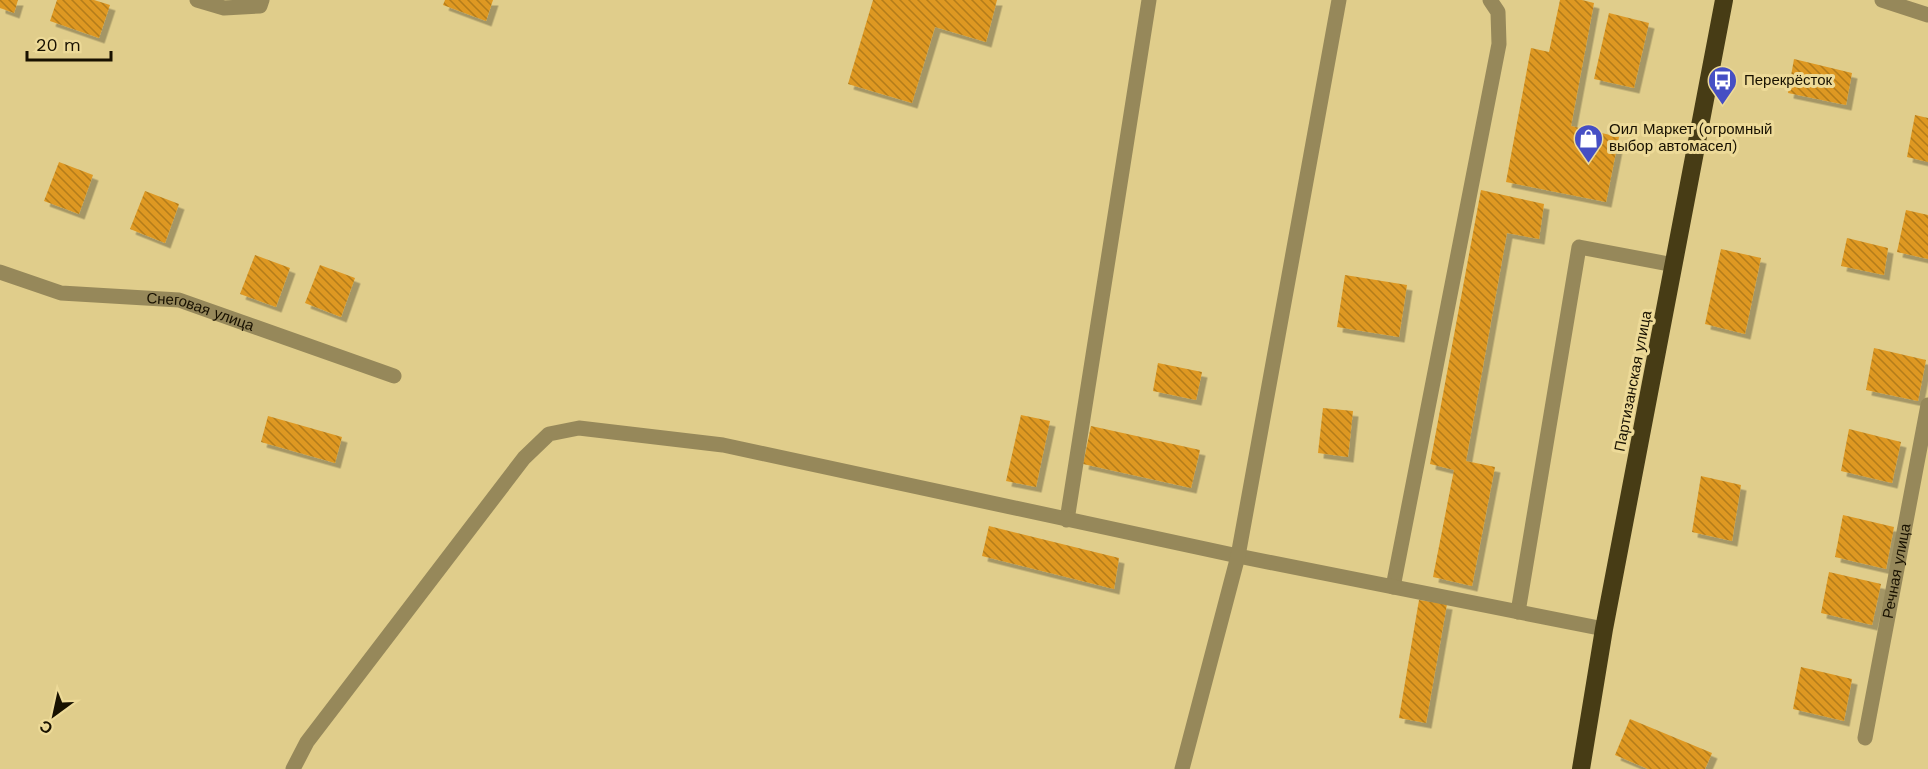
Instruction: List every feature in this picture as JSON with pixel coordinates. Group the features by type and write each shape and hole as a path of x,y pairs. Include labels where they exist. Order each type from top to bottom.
{"highway":[{"name":"Партизанская улица","path":"1581,769 1604,629 1724,0"}],"street":[{"path":"197,0 224,8 260,6 262,0"},
{"path":"1067,520 1149,0"},
{"path":"1182,769 1238,556 1339,0"},
{"path":"1393,587 1499,44 1498,12 1490,0"},
{"path":"1882,0 1928,15"},
{"path":"1518,612 1579,247 1674,264"},
{"name":"Снеговая улица","path":"0,272 61,292 179,300 394,376"},
{"name":"Речная улица","path":"1865,738 1928,405"},
{"path":"293,769 307,742 524,458 549,434 579,428 723,445 1238,556 1604,629"}],"building":[{"path":"0,0 18,0 14,13 0,8"},
{"path":"57,0 94,0 110,5 99,38 50,21"},
{"path":"445,0 493,0 486,21 443,5"},
{"path":"873,0 997,0 986,42 935,27 912,103 848,84"},
{"path":"1560,0 1582,0 1594,3 1571,126 1619,137 1606,202 1506,182 1531,48 1549,52"},
{"path":"1609,13 1649,23 1634,88 1594,79"},
{"path":"1794,59 1852,73 1846,105 1788,93"},
{"path":"1915,115 1928,118 1928,162 1907,157"},
{"path":"59,162 93,175 79,214 44,201"},
{"path":"1481,190 1544,204 1539,239 1507,233 1466,461 1495,467 1472,586 1433,577 1454,470 1430,464"},
{"path":"145,191 179,204 165,243 130,229"},
{"path":"1906,210 1928,215 1928,259 1897,252"},
{"path":"1847,238 1888,248 1884,275 1841,266"},
{"path":"1721,249 1761,258 1745,334 1705,324"},
{"path":"255,255 290,268 276,307 240,294"},
{"path":"320,265 355,278 341,317 305,303"},
{"path":"1345,275 1407,285 1399,337 1337,327"},
{"path":"1874,348 1926,360 1918,401 1866,390"},
{"path":"1158,363 1202,372 1196,400 1153,391"},
{"path":"1323,408 1353,411 1348,457 1318,453"},
{"path":"1021,415 1050,421 1036,487 1006,481"},
{"path":"268,416 342,437 335,463 261,442"},
{"path":"1091,426 1200,450 1191,488 1083,464"},
{"path":"1849,429 1901,442 1892,483 1841,471"},
{"path":"1701,476 1741,485 1732,541 1692,532"},
{"path":"1843,515 1894,527 1886,569 1835,557"},
{"path":"989,526 1119,558 1114,589 982,556"},
{"path":"1829,572 1881,584 1872,625 1821,613"},
{"path":"1419,600 1447,604 1426,723 1399,718"},
{"path":"1801,667 1852,679 1844,721 1793,709"},
{"path":"1630,719 1712,753 1705,769 1648,769 1615,755"}],"place":[{"name":"Перекрёсток","path":"1723,106"},
{"name":"Оил Маркет (огромный выбор автомасел)","path":"1588,164"}]}
